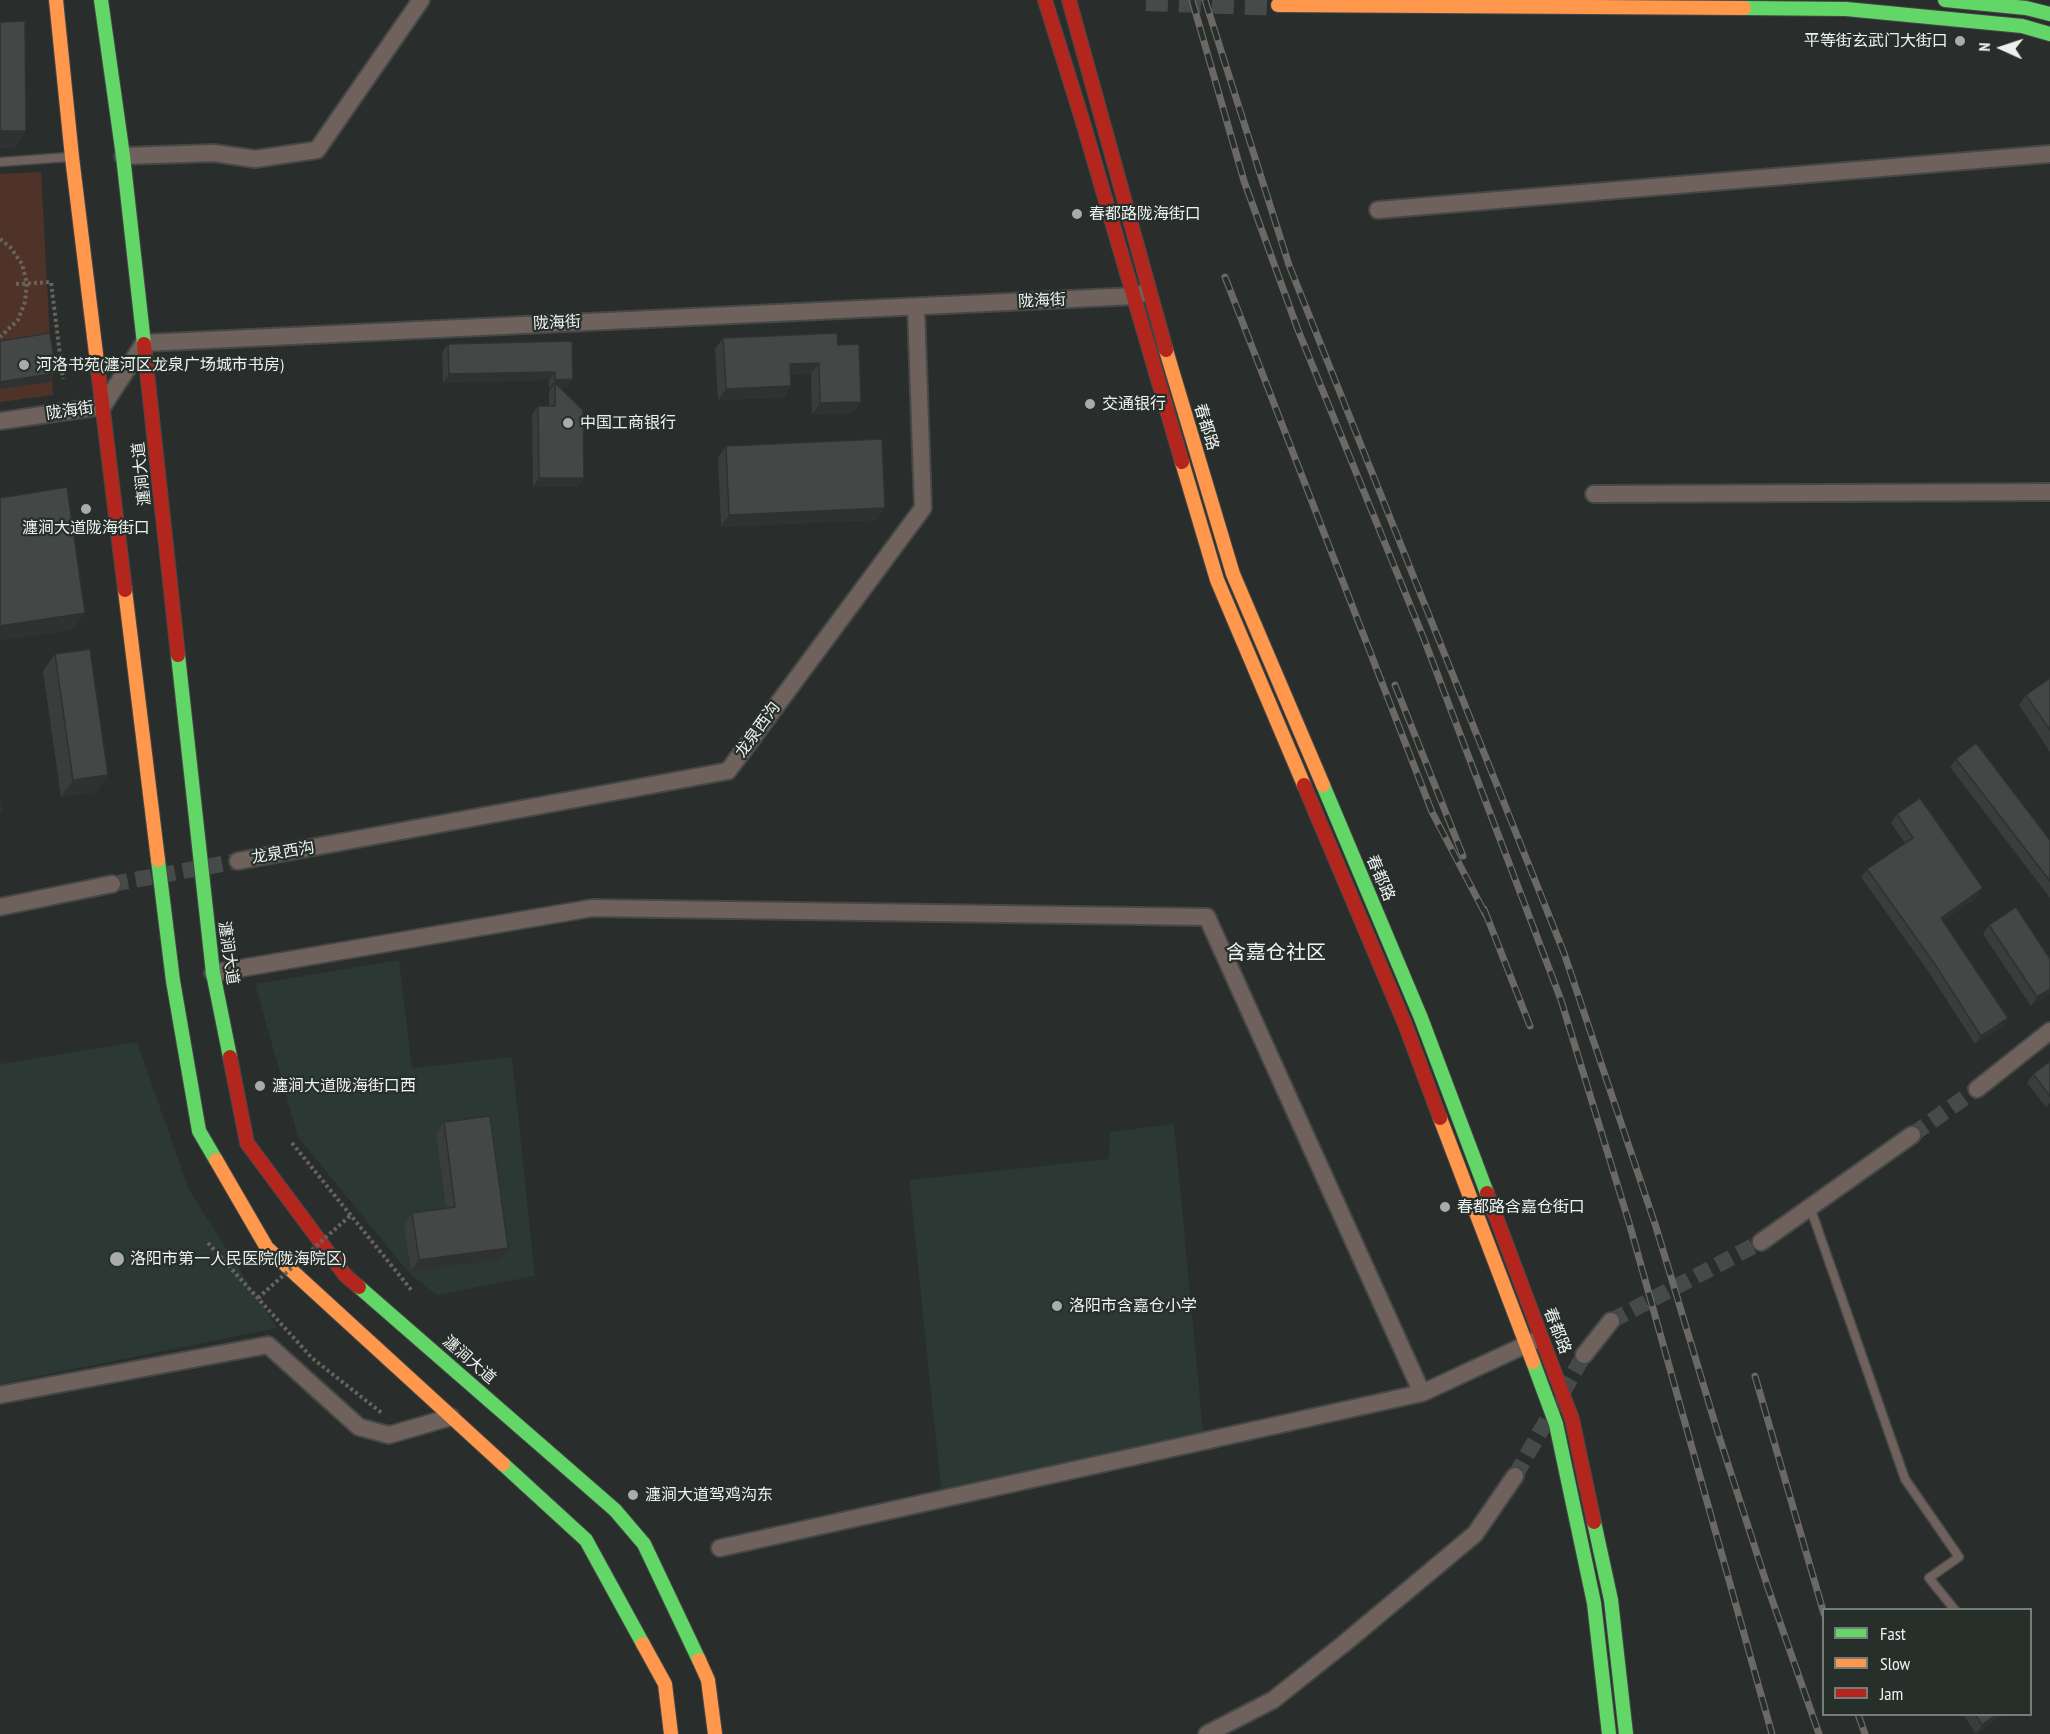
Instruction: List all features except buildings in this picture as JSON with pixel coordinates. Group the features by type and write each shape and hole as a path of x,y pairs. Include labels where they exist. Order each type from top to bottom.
{"main road":[{"name":"瀍涧大道","path":"56,0 72,157 173,981 199,1131 267,1248 585,1540 665,1684 671,1734"},
{"name":"瀍涧大道","path":"101,0 123,156 213,973 247,1143 345,1275 615,1510 644,1544 708,1680 715,1734"},
{"name":"春都路","path":"1045,0 1233,574 1421,1018 1572,1419 1611,1600 1626,1734"},
{"name":"春都路","path":"1069,0 1141,294 1217,580 1405,1024 1556,1424 1594,1603 1609,1734"},
{"path":"1945,0 2026,8 2050,14"},
{"path":"1278,5 1846,9 2022,26 2050,34"}],"street":[{"path":"123,156 214,153 255,159 317,150 422,0"},
{"path":"1378,210 2050,154"},
{"name":"陇海街","path":"0,421 103,406 144,343 916,307 1141,294"},
{"name":"龙泉西沟","path":"238,861 728,771 923,508 916,307"},
{"path":"1594,494 2050,492"},
{"path":"0,907 112,884"},
{"path":"213,973 592,908 1207,917 1422,1393"},
{"path":"1977,1089 2050,1031"},
{"path":"1761,1242 1912,1135"},
{"path":"1584,1355 1611,1321"},
{"path":"720,1548 1422,1393 1542,1338"},
{"path":"0,1395 268,1345 359,1427 389,1435 451,1418"},
{"path":"1207,1734 1273,1700 1356,1634 1475,1534 1515,1476"}],"lane":[{"path":"0,162 72,157"},
{"path":"1810,1207 1905,1479 1959,1557 1929,1578 1953,1608"}],"path":[{"path":"0,239 11,248 22,264 27,283 26,302 18,320 0,337"},
{"path":"16,285 51,282 63,379"},
{"path":"292,1143 413,1292"},
{"path":"258,1298 351,1215"},
{"path":"208,1243 312,1358 388,1418"}],"shaded area":[{"path":"41,172 53,395 0,402 0,174"},
{"name":"洛阳市第一人民医院(陇海院区)","path":"399,960 412,1068 512,1057 535,1276 437,1295 410,1274 298,1137 255,984"},
{"name":"洛阳市第一人民医院(陇海院区)","path":"137,1042 189,1190 277,1328 0,1384 0,1064"},
{"name":"洛阳市含嘉仓小学","path":"1174,1124 1203,1431 941,1489 909,1180 1109,1159 1110,1132"}],"tunnel":[{"path":"1146,0 1278,5"},
{"path":"112,884 238,861"},
{"path":"1912,1135 1977,1089"},
{"path":"1611,1321 1761,1242"},
{"path":"1515,1476 1584,1355"}],"railway":[{"path":"1192,0 1244,181 1298,330 1424,639 1561,1000 1630,1226 1772,1734"},
{"path":"1205,0 1289,265 1564,953 1656,1227 1717,1430 1768,1588 1819,1734"},
{"path":"1225,277 1432,812 1487,917"},
{"path":"1395,685 1463,856"},
{"path":"1484,909 1530,1026"},
{"path":"1755,1376 1822,1608"},
{"path":"1859,1716 1865,1734"}],"traffic: fast":[{"path":"101,0 123,156 144,344"},
{"path":"1945,0 2026,8 2050,14"},
{"path":"1744,8 1846,9 2022,26 2050,34"},
{"path":"178,655 213,973 230,1057"},
{"path":"1323,785 1421,1018 1487,1193"},
{"path":"158,860 173,981 199,1131 216,1160"},
{"path":"359,1287 615,1510 644,1544 699,1660"},
{"path":"1533,1362 1556,1424 1594,1603 1609,1734"},
{"path":"503,1464 586,1540 643,1644"},
{"path":"1594,1522 1611,1600 1626,1734"}],"traffic: slow":[{"path":"56,0 97,362"},
{"path":"1278,5 1744,8"},
{"path":"1166,350 1233,574 1323,785"},
{"path":"1182,462 1217,580 1304,785"},
{"path":"125,590 158,860"},
{"path":"1440,1118 1533,1362"},
{"path":"216,1160 267,1248 503,1464"},
{"path":"643,1644 665,1684 671,1734"},
{"path":"699,1660 708,1680 715,1734"}],"traffic: jam":[{"path":"1045,0 1182,462"},
{"path":"1069,0 1166,350"},
{"path":"144,344 178,655"},
{"path":"97,362 125,590"},
{"path":"1304,785 1405,1024 1440,1118"},
{"path":"230,1057 247,1143 345,1275 359,1287"},
{"path":"1487,1193 1572,1419 1594,1522"}],"place":[{"name":"平等街玄武门大街口","path":"1960,41"},
{"name":"春都路陇海街口","path":"1077,214"},
{"name":"河洛书苑(瀍河区龙泉广场城市书房)","path":"24,365"},
{"name":"交通银行","path":"1090,404"},
{"name":"中国工商银行","path":"568,423"},
{"name":"瀍涧大道陇海街口","path":"86,509"},
{"name":"瀍涧大道陇海街口西","path":"260,1086"},
{"name":"春都路含嘉仓街口","path":"1445,1207"},
{"name":"洛阳市第一人民医院(陇海院区)","path":"117,1259"},
{"name":"洛阳市含嘉仓小学","path":"1057,1306"},
{"name":"瀍涧大道驾鸡沟东","path":"633,1495"}],"district":[{"name":"含嘉仓社区","path":"1276,953"}]}
